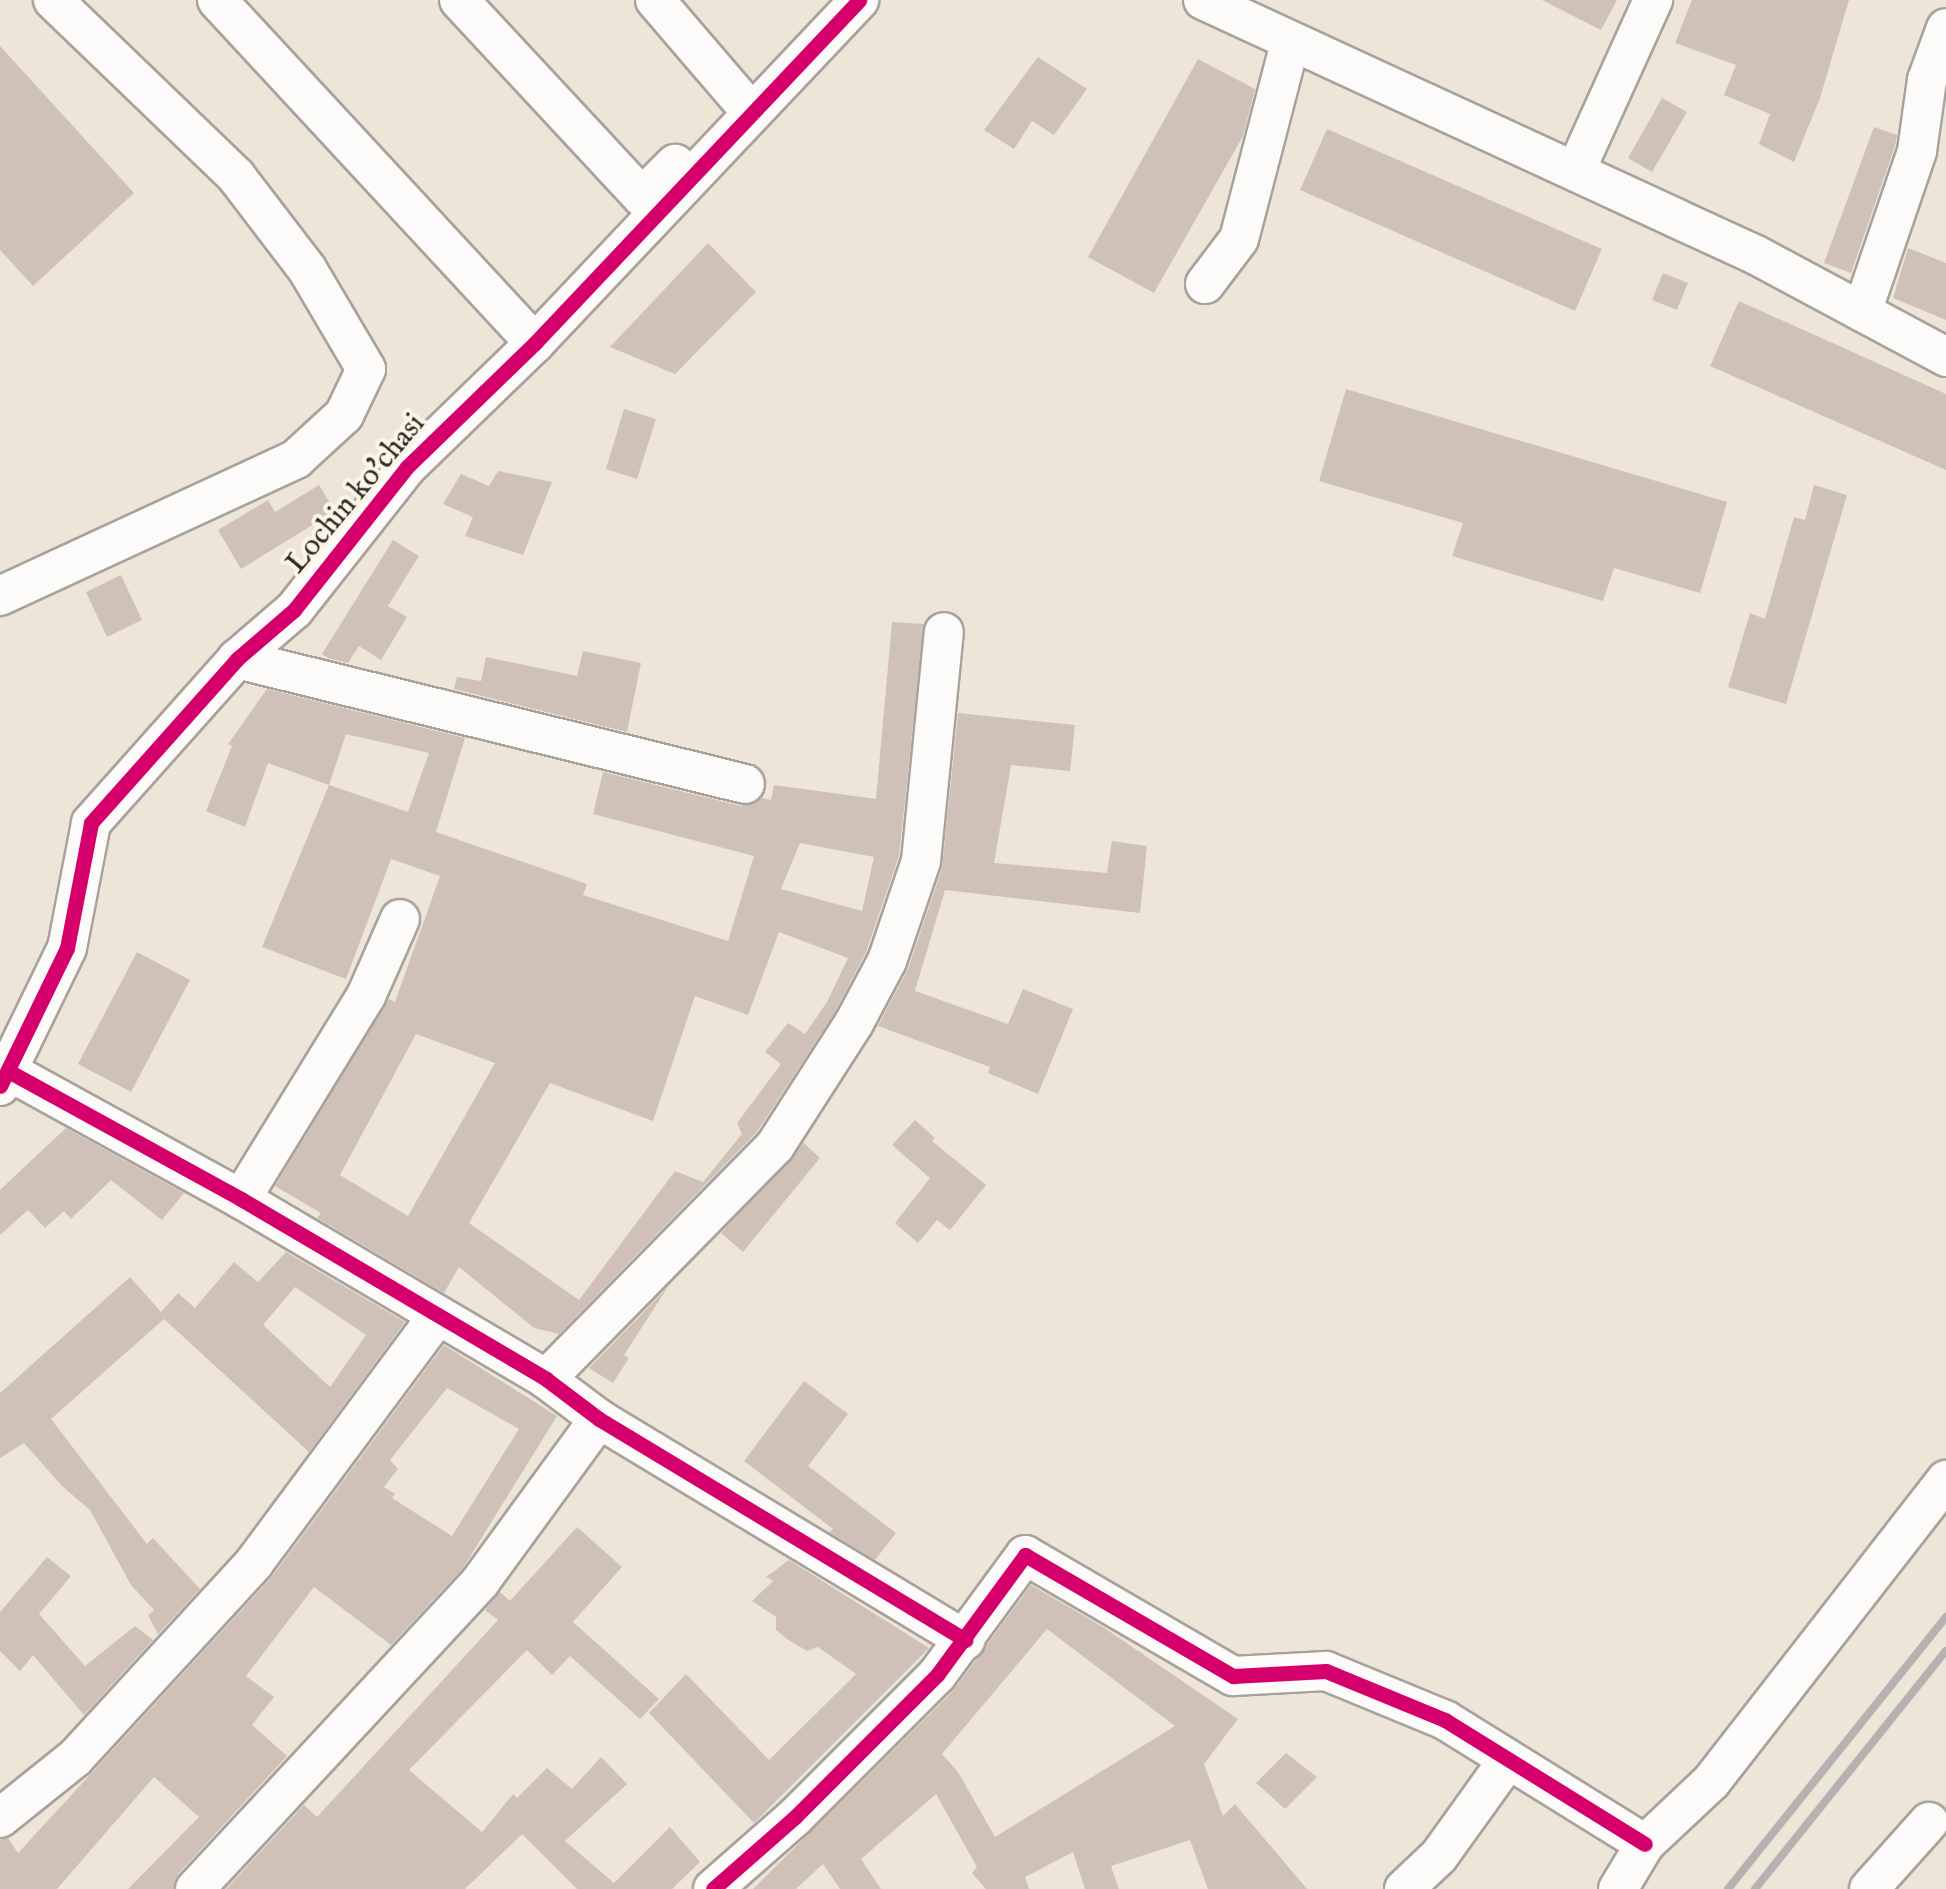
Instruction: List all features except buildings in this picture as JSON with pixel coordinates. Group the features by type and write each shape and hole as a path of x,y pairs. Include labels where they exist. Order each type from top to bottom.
{"street":[{"path":"0,596 296,458 344,415 366,369 307,269 236,176 53,0"},
{"path":"218,0 535,343"},
{"path":"460,0 642,198 832,0"},
{"path":"655,0 739,98"},
{"name":"Lochin ko'chasi","path":"5,1079 67,948 91,824 236,659 294,610 407,467 535,343 859,0"},
{"path":"1203,0 1756,254 1946,357"},
{"path":"1576,170 1653,0"},
{"path":"1862,312 1917,151 1927,80 1946,28"},
{"path":"1205,284 1239,239 1290,43"},
{"path":"546,1378 775,1146 854,1023 887,961 921,862 944,632"},
{"path":"236,659 744,784"},
{"path":"241,1200 366,996 400,919"},
{"path":"5,1079 241,1200 546,1378 599,1419 965,1640"},
{"path":"0,1818 75,1758 254,1563 436,1317"},
{"path":"195,1889 480,1582 599,1419"},
{"path":"1618,1889 1645,1844 1711,1782 1946,1480"},
{"path":"714,1889 808,1804 965,1640 1024,1555 1233,1676 1326,1671 1445,1720 1645,1844"},
{"path":"1404,1889 1439,1856 1508,1760"},
{"path":"1868,1889 1940,1819"}],"railway":[{"path":"1728,1889 1946,1617"},
{"path":"1755,1889 1946,1651"}],"cycle path":[{"path":"0,1086 67,948 91,823 237,659 294,610 407,467 535,343 859,0"},
{"path":"10,1072 241,1199 546,1379 599,1419 965,1640"},
{"path":"713,1889 795,1817 937,1675 1025,1555 1233,1676 1326,1671 1445,1720 1645,1844"}]}
